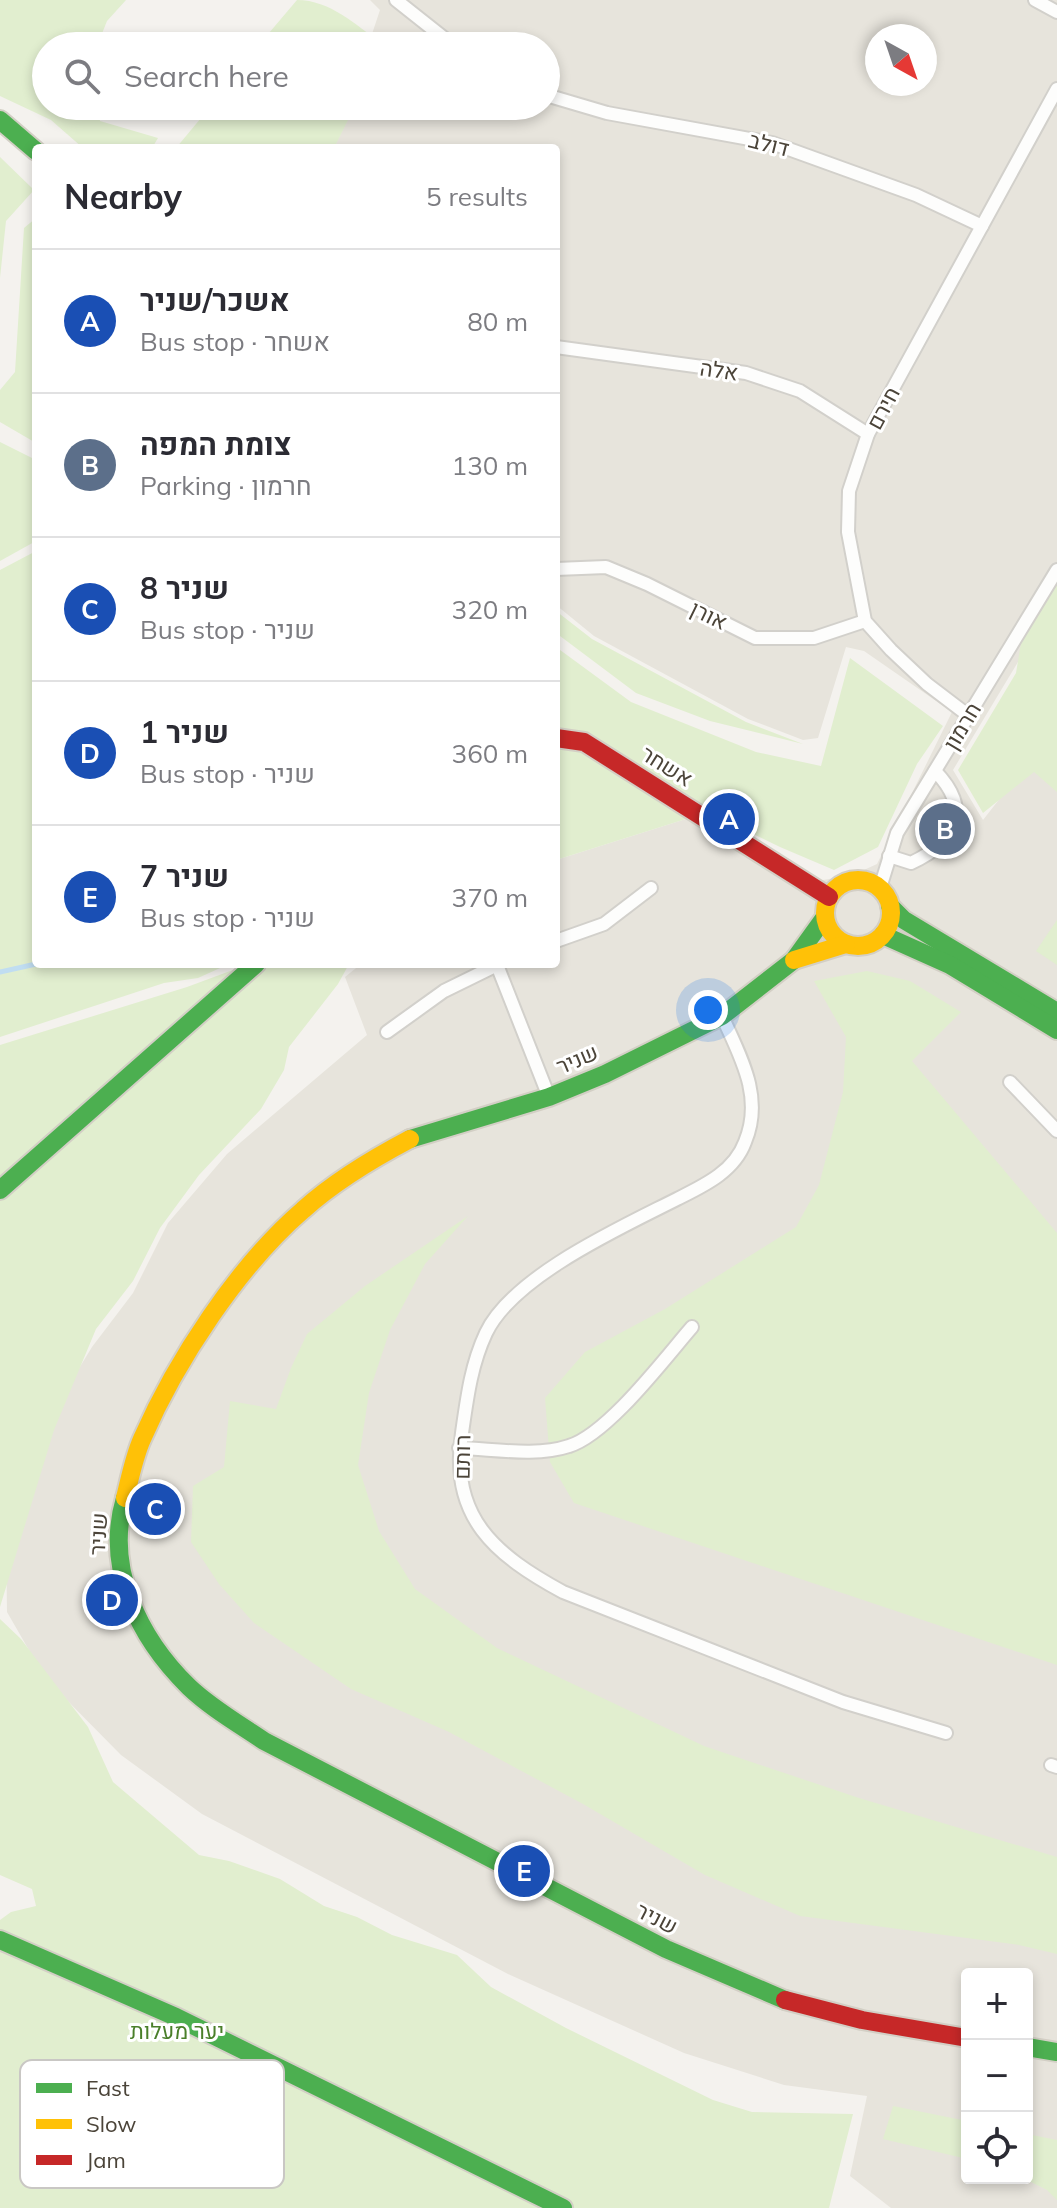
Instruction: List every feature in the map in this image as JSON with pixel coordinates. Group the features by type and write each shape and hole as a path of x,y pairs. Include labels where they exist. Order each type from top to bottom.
{"street":[{"path":"396,0 436,32"},
{"path":"1035,0 1057,12"},
{"name":"חירם","path":"865,621 848,532 849,491 868,434 1057,89"},
{"name":"דולב","path":"560,99 607,113 772,143 916,195 982,226"},
{"path":"0,120 32,148"},
{"name":"אלה","path":"560,348 746,373 800,391 868,434"},
{"name":"אורן","path":"560,569 606,567 755,638 814,638 865,621"},
{"name":"חרמון","path":"880,888 897,833 1057,570"},
{"path":"865,621 927,684 969,716"},
{"name":"אשחר","path":"560,739 584,742 829,897"},
{"path":"889,856 911,863 928,855 945,840 956,821 956,799 935,771"},
{"path":"890,906 889,926 883,935 866,946 846,944 829,930 825,917 829,897 835,889 862,880 880,888 890,906 904,920 1057,1012"},
{"path":"560,940 604,924 651,888"},
{"name":"שניר","path":"825,917 794,960 722,1016 605,1074 549,1097 413,1137 369,1160 302,1210 253,1262 211,1316 169,1385 141,1441 121,1510 120,1571 133,1610 161,1655 189,1687 264,1741 666,1949 786,2001 862,2020 961,2037"},
{"path":"883,935 960,972 1057,1030"},
{"name":"שניר","path":"794,960 846,944"},
{"path":"0,1190 251,968"},
{"path":"387,1032 444,991 490,968"},
{"path":"500,968 549,1097"},
{"name":"רותם","path":"722,1016 748,1075 753,1110 745,1143 729,1167 707,1184 611,1233 555,1266 511,1300 487,1329 472,1365 459,1448 460,1485 467,1508 504,1554 531,1575 563,1592 843,1702 946,1733"},
{"path":"1010,1082 1057,1131"},
{"path":"459,1448 542,1451 571,1445 599,1427 629,1400 692,1327"},
{"path":"0,1940 176,2017 263,2060"},
{"path":"1033,2048 1057,2052"},
{"path":"284,2070 563,2208"}],"shaded area":[{"path":"370,0 1057,0 1057,597 953,770 983,820 1030,760 1057,785 1057,2208 891,2208 850,2176 867,2096 784,2085 684,2053 508,1974 202,1814 121,1755 45,1678 7,1612 6,1531 33,1444 92,1347 133,1293 168,1223 227,1154 367,1035 345,977 356,968 560,968 560,859 708,812 817,881 853,875 877,864 952,712 864,651 846,647 818,738 803,740 748,719 594,636 560,608 560,144 334,144 343,120 560,120 560,32 373,32 380,10"}],"green space":[{"path":"0,0 126,0 107,21 103,32 32,32 32,111 0,96"},
{"path":"297,0 321,4 366,32 270,32"},
{"path":"51,120 100,120 158,138 154,144 78,144"},
{"path":"199,120 348,120 336,144 179,144"},
{"path":"0,157 32,188 32,192 6,221 0,278"},
{"path":"32,221 32,441 0,422 0,390 15,372 24,228"},
{"path":"0,442 32,458 32,543 0,561"},
{"path":"32,553 32,968 220,968 198,978 164,983 0,1037 0,570"},
{"path":"1057,583 1057,792 1034,772 983,813 958,770 1016,673 1023,631"},
{"path":"560,614 592,639 746,722 803,744 710,721 636,693 560,636"},
{"path":"560,650 631,702 756,752 821,766 850,658 943,726 917,764 878,847 834,870 708,812 560,859"},
{"path":"1057,920 1057,965 1036,951"},
{"path":"238,968 347,968 289,1047 284,1070 261,1109 199,1175 160,1228 133,1281 96,1329 54,1430 0,1607 0,1045"},
{"path":"867,971 910,981 961,1012 912,1061 1057,1233 1057,1665 574,1503 550,1462 545,1398 585,1352 665,1309 796,1227 819,1185 843,1092 846,1037 814,981"},
{"path":"468,1216 425,1264 390,1330 369,1393 358,1465 379,1531 415,1589 497,1648 704,1746 859,1798 1057,1857 1057,1954 1019,1945 800,1916 705,1875 583,1804 449,1732 351,1689 254,1623 219,1584 191,1542 193,1486 224,1467 230,1401 276,1409 307,1334 365,1286"},
{"name":"יער מעלות","path":"0,1619 21,1639 88,1727 113,1782 199,1855 229,1861 280,1879 324,1906 357,1917 392,1935 457,1955 491,1987 566,2028 713,2100 752,2112 853,2114 829,2208 0,2208 0,1920 11,1912 36,1906 32,1889 0,1875"},
{"path":"893,2106 961,2120 961,2158 883,2139"},
{"path":"1033,2135 1057,2140 1057,2200 1033,2183"}],"waterway":[{"path":"0,972 32,965"}],"traffic: fast":[{"path":"0,120 32,148"},
{"path":"890,906 904,920 1057,1012"},
{"path":"410,1139 549,1097 605,1074 722,1016 794,960 825,917"},
{"path":"883,935 950,965 1057,1030"},
{"path":"0,1190 251,968"},
{"path":"125,1498 119,1550 130,1600 155,1647 171,1668 206,1702 264,1741 666,1949 785,2000"},
{"path":"0,1940 176,2017 263,2060"},
{"path":"1033,2048 1057,2052"},
{"path":"284,2070 563,2208"}],"traffic: slow":[{"path":"858,880 871,882 881,890 889,900 891,913 889,926 881,936 871,944 858,946 845,944 835,936 827,926 825,913 827,900 835,890 845,882 858,880"},
{"path":"794,960 846,944"},
{"path":"125,1498 137,1453 156,1409 191,1347 232,1286 255,1258 315,1199 354,1171 410,1139"}],"traffic: jam":[{"path":"560,739 584,742 829,897"},
{"path":"785,2000 862,2020 961,2037"}],"place":[{"name":"אשכר/שניר","path":"729,819"},
{"name":"צומת המפה","path":"945,829"},
{"name":"שניר 8","path":"155,1509"},
{"name":"שניר 1","path":"112,1600"},
{"name":"שניר 7","path":"524,1871"}]}
